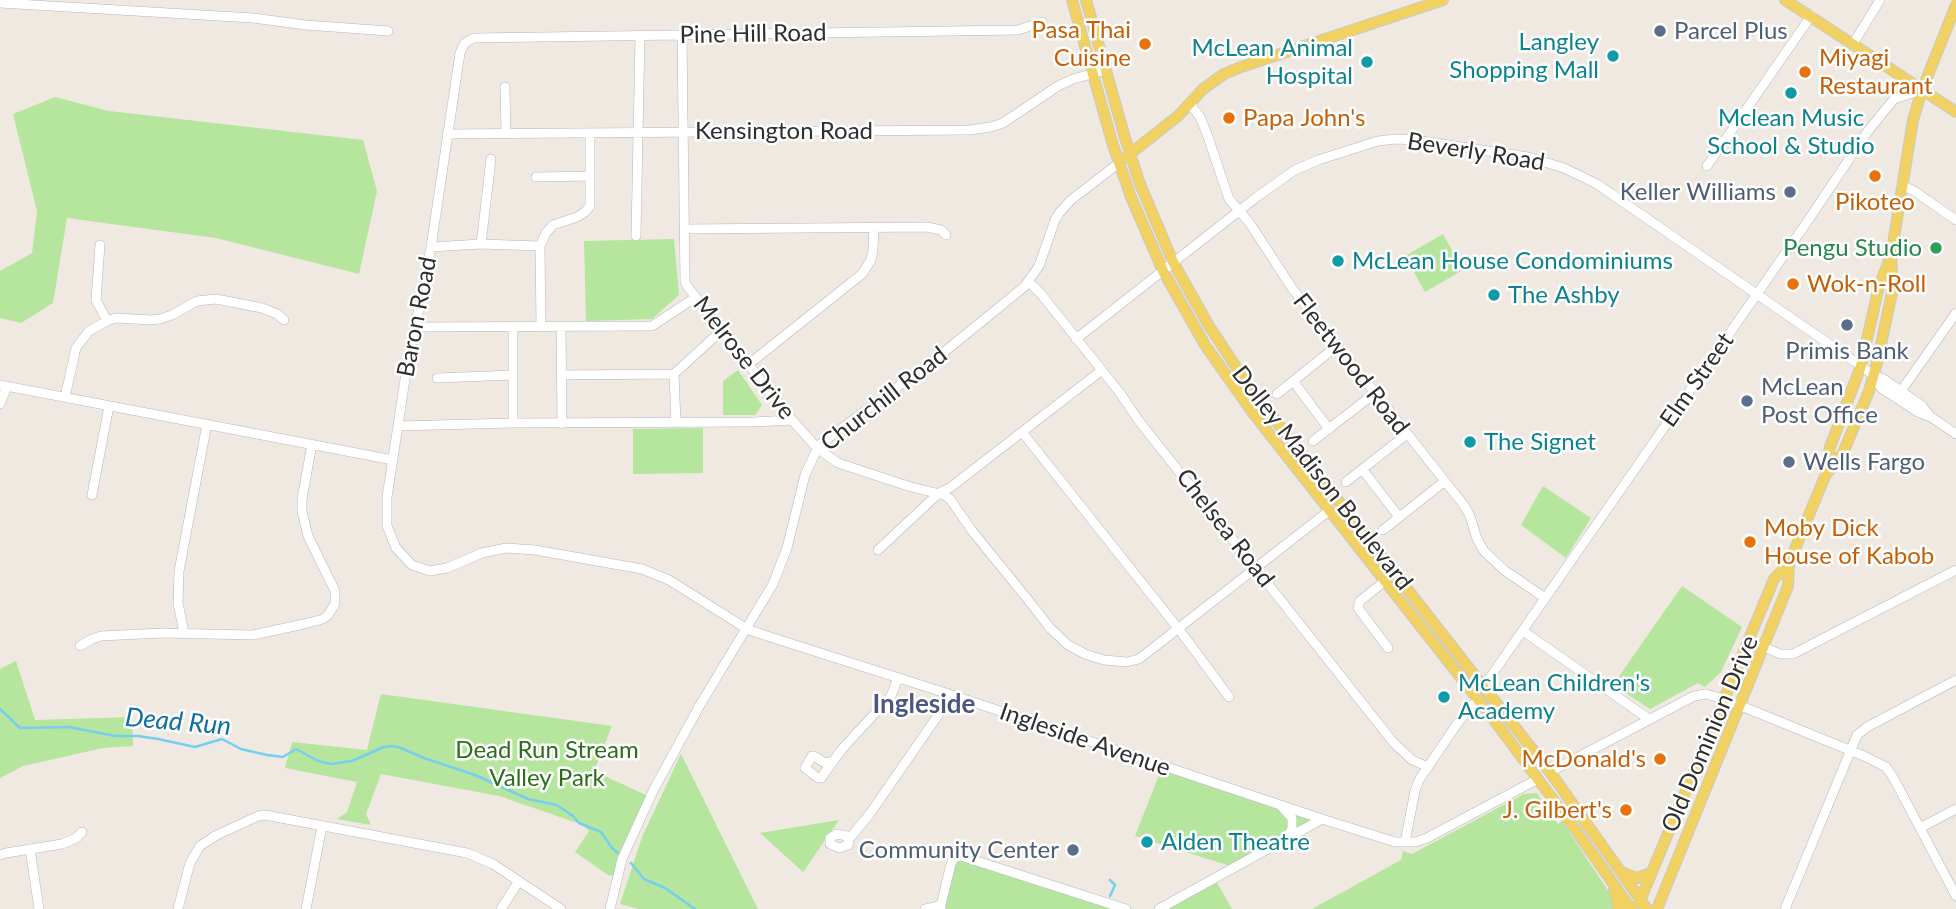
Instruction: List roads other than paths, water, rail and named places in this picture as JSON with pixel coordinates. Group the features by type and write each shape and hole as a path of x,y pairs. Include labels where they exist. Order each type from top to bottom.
{"main road":[{"name":"Dolley Madison Boulevard","path":"1072,0 1119,163 1141,223 1190,322 1245,402 1478,699 1631,909"},
{"name":"Dolley Madison Boulevard","path":"1086,0 1144,195 1174,262 1202,315 1248,385 1550,772 1642,906"},
{"path":"1119,163 1174,120 1207,86 1230,72 1443,0"},
{"path":"1785,0 1956,111"},
{"name":"Old Dominion Drive","path":"1826,474 1843,453 1874,376 1893,288 1891,256 1913,120 1922,89 1956,5"},
{"name":"Old Dominion Drive","path":"1657,909 1788,586 1789,563 1826,474 1830,447 1861,366 1879,286 1891,256"},
{"name":"Old Dominion Drive","path":"1642,906 1651,873 1774,579 1789,563"},
{"path":"1526,763 1541,771 1550,772"},
{"path":"1538,779 1547,781 1569,799"},
{"path":"1621,872 1637,878 1651,873"},
{"path":"1613,884 1619,909"}],"street":[{"path":"1853,44 1880,0"},
{"path":"0,3 253,19 388,31"},
{"path":"1707,166 1811,16"},
{"name":"Pine Hill Road","path":"464,44 474,38 1018,30 1042,22"},
{"path":"636,236 640,36"},
{"name":"Melrose Drive","path":"682,36 685,282 817,449 838,463 911,487 939,493"},
{"name":"Baron Road","path":"430,571 420,569 405,559 390,537 386,510 398,426 431,247 460,53 464,44"},
{"name":"Kensington Road","path":"447,134 925,131 982,128 1003,123 1058,86 1106,70"},
{"path":"505,87 506,133"},
{"name":"Elm Street","path":"1484,686 1881,114 1894,99 1922,89"},
{"name":"Fleetwood Road","path":"1190,104 1210,139 1229,198 1249,222 1292,288 1466,508 1484,551 1496,563 1545,598"},
{"path":"541,327 540,246 553,225 577,217 590,206 590,134"},
{"name":"Beverly Road","path":"1076,338 1295,170 1378,141 1415,140 1513,154 1557,165 1597,184 1861,366 1874,376 1881,388 1956,434"},
{"path":"481,244 491,159"},
{"name":"Churchill Road","path":"610,909 622,859 654,789 689,723 747,629 782,565 805,475 817,449 824,440 977,326 1029,282 1042,260 1060,212 1071,200 1119,163"},
{"path":"536,177 590,176"},
{"path":"1902,185 1956,220"},
{"path":"749,364 862,274 871,260 874,227"},
{"path":"685,229 933,228 946,235"},
{"path":"431,247 481,244 540,246"},
{"path":"100,246 96,300 107,321"},
{"name":"Chelsea Road","path":"1029,282 1076,338 1393,742 1412,760 1427,766"},
{"path":"416,327 652,326 696,297"},
{"path":"65,397 76,348 89,331 107,321 116,318 163,318 197,301 216,299 262,308 284,320"},
{"path":"1901,391 1956,313"},
{"path":"561,327 562,424"},
{"path":"513,328 513,423"},
{"path":"562,375 674,374 722,330"},
{"path":"1277,394 1338,345"},
{"path":"878,550 939,493 951,487 1101,370"},
{"path":"674,374 676,423"},
{"path":"437,378 513,375"},
{"name":"Beverly Road","path":"1874,376 1882,378 1922,406 1931,417"},
{"path":"1293,381 1329,429"},
{"path":"0,404 3,385 393,460"},
{"path":"1313,441 1375,393"},
{"path":"92,495 109,406"},
{"path":"398,426 792,420"},
{"path":"184,634 178,603 179,572 207,424"},
{"path":"1022,432 1229,697"},
{"path":"1346,482 1407,434"},
{"path":"80,646 101,636 162,633 253,635 323,619 335,604 335,591 308,536 302,511 312,444"},
{"path":"1362,469 1399,517"},
{"path":"1383,530 1445,481"},
{"path":"939,493 950,499 990,553 1063,641 1087,655 1126,662 1139,659 1149,652 1330,510"},
{"name":"Ingleside Avenue","path":"430,571 447,568 482,553 506,548 535,550 642,569 669,580 747,629 1386,839 1405,842 1425,839 1538,779"},
{"path":"1762,646 1780,654 1793,654 1956,570"},
{"path":"1385,581 1360,601 1358,608 1388,648"},
{"path":"1522,631 1649,719"},
{"path":"832,761 891,696 898,678"},
{"path":"1785,909 1857,735 1867,727 1956,680"},
{"path":"849,839 869,815 953,695"},
{"path":"1550,772 1697,695 1724,699 1875,760 1889,770 1956,896"},
{"path":"1405,842 1415,791 1427,766 1478,699"},
{"path":"1281,806 1290,814 1292,823 1290,833 1285,839"},
{"path":"1920,828 1956,809"},
{"path":"178,909 190,863 200,846 207,840 265,815 467,853 493,864 561,909"},
{"path":"1159,909 1322,819"},
{"path":"306,909 322,825"},
{"path":"0,855 68,842 82,832"},
{"path":"30,849 39,909"},
{"path":"925,909 941,907 951,864 954,858 961,856 1126,909"},
{"path":"501,909 519,881"}],"waterway":[{"name":"Dead Run","path":"0,709 20,728 69,727 115,736 158,739 195,747 222,739 241,749 267,755 283,757 296,749 318,761 331,764 352,761 384,747 393,746 475,775 528,799 557,805 579,823 601,832 618,853"},
{"name":"Dead Run","path":"631,863 644,879 665,888 695,909"},
{"path":"1110,880 1115,885 1110,896"}],"place":[{"name":"Parcel Plus","path":"1660,31"},
{"name":"Pasa Thai Cuisine","path":"1145,44"},
{"name":"Langley Shopping Mall","path":"1613,56"},
{"name":"McLean Animal Hospital","path":"1367,62"},
{"name":"Miyagi Restaurant","path":"1805,72"},
{"name":"Mclean Music School & Studio","path":"1791,93"},
{"name":"Papa John's","path":"1229,118"},
{"name":"Pikoteo","path":"1875,176"},
{"name":"Keller Williams","path":"1790,192"},
{"name":"Pengu Studio","path":"1936,248"},
{"name":"McLean House Condominiums","path":"1338,261"},
{"name":"Wok-n-Roll","path":"1793,284"},
{"name":"The Ashby","path":"1494,295"},
{"name":"Primis Bank","path":"1847,325"},
{"name":"McLean Post Office","path":"1747,401"},
{"name":"The Signet","path":"1470,442"},
{"name":"Wells Fargo","path":"1789,462"},
{"name":"Moby Dick House of Kabob","path":"1750,542"},
{"name":"McLean Children's Academy","path":"1444,697"},
{"name":"McDonald's","path":"1660,759"},
{"name":"J. Gilbert's","path":"1626,810"},
{"name":"Alden Theatre","path":"1147,842"},
{"name":"Community Center","path":"1073,850"}],"district":[{"name":"Ingleside","path":"924,705"}],"park label":[{"name":"Dead Run Stream Valley Park","path":"547,764"}]}
